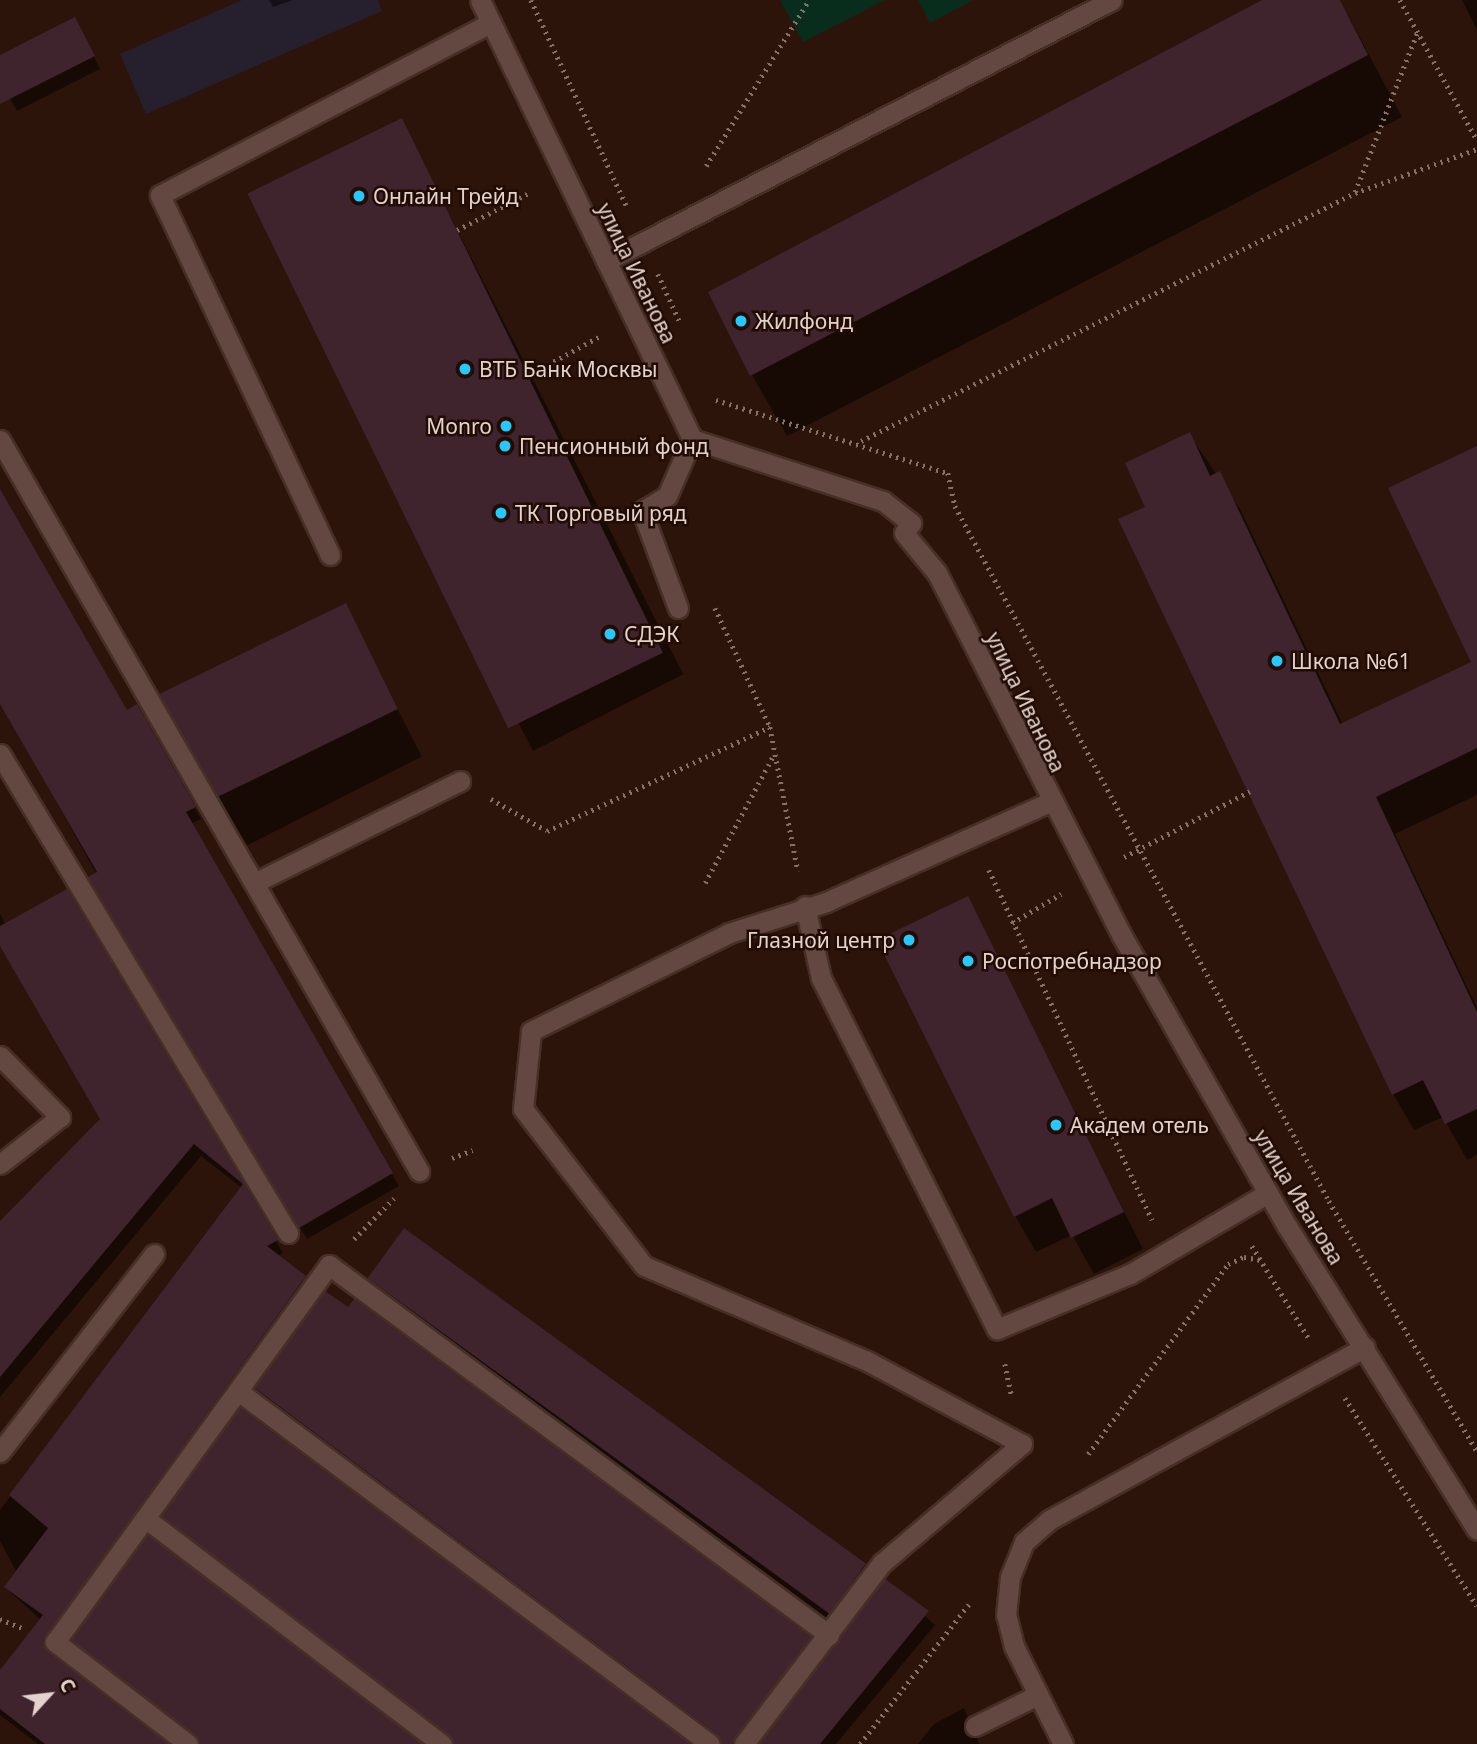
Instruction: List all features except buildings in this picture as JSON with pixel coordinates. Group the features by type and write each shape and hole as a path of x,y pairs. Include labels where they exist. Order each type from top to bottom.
{"street":[{"name":"улица Иванова","path":"480,0 692,439 859,492 912,523 904,533 937,573 1050,802 1268,1193 1477,1530"},
{"path":"606,261 1112,0"},
{"path":"330,555 160,195 491,23"},
{"path":"678,608 642,511 667,496 692,439"},
{"path":"0,440 419,1171"},
{"path":"0,754 288,1233"},
{"path":"254,883 460,781"},
{"path":"744,1744 829,1636 882,1563 1022,1444 867,1361 643,1266 523,1109 531,1031 729,933 806,906 974,837 1050,802"},
{"path":"806,906 821,978 997,1329 1130,1275 1167,1249 1233,1215 1268,1193"},
{"path":"0,1056 60,1117 0,1164"},
{"path":"0,1452 154,1254"},
{"path":"188,1744 55,1642 329,1265 829,1636"},
{"path":"1063,1744 1038,1695 1006,1615 1010,1577 1024,1542 1049,1520 1328,1370 1365,1347"},
{"path":"238,1391 710,1744"},
{"path":"145,1518 442,1744"},
{"path":"975,1726 1038,1695"}],"path":[{"path":"531,0 682,327"},
{"path":"702,172 809,0"},
{"path":"1400,0 1477,140"},
{"path":"1355,193 1417,33"},
{"path":"860,441 1355,193 1477,149"},
{"path":"457,230 538,189"},
{"path":"529,375 610,331"},
{"path":"711,388 716,401"},
{"path":"709,595 770,727 772,758 806,906"},
{"path":"460,781 547,831 770,727"},
{"path":"705,883 772,758"},
{"path":"1111,865 1250,790"},
{"path":"974,837 1167,1249"},
{"path":"1012,923 1065,892"},
{"path":"329,1265 419,1171 473,1150"},
{"path":"1233,1215 1477,1606"},
{"path":"1352,1234 1477,1451"},
{"path":"997,1329 1022,1444"}],"shaded area":[{"path":"242,0 378,0 382,11 146,114 120,54"}],"green space":[{"path":"780,0 885,0 803,42"},
{"path":"918,0 973,0 930,23"}],"place":[{"name":"Онлайн Трейд","path":"359,196"},
{"name":"Жилфонд","path":"741,321"},
{"name":"ВТБ Банк Москвы","path":"465,369"},
{"name":"Monro","path":"506,426"},
{"name":"Пенсионный фонд","path":"505,446"},
{"name":"ТК Торговый ряд","path":"501,513"},
{"name":"СДЭК","path":"610,634"},
{"name":"Школа №61","path":"1277,661"},
{"name":"Глазной центр","path":"909,940"},
{"name":"Роспотребнадзор","path":"968,961"},
{"name":"Академ отель","path":"1056,1125"}]}
